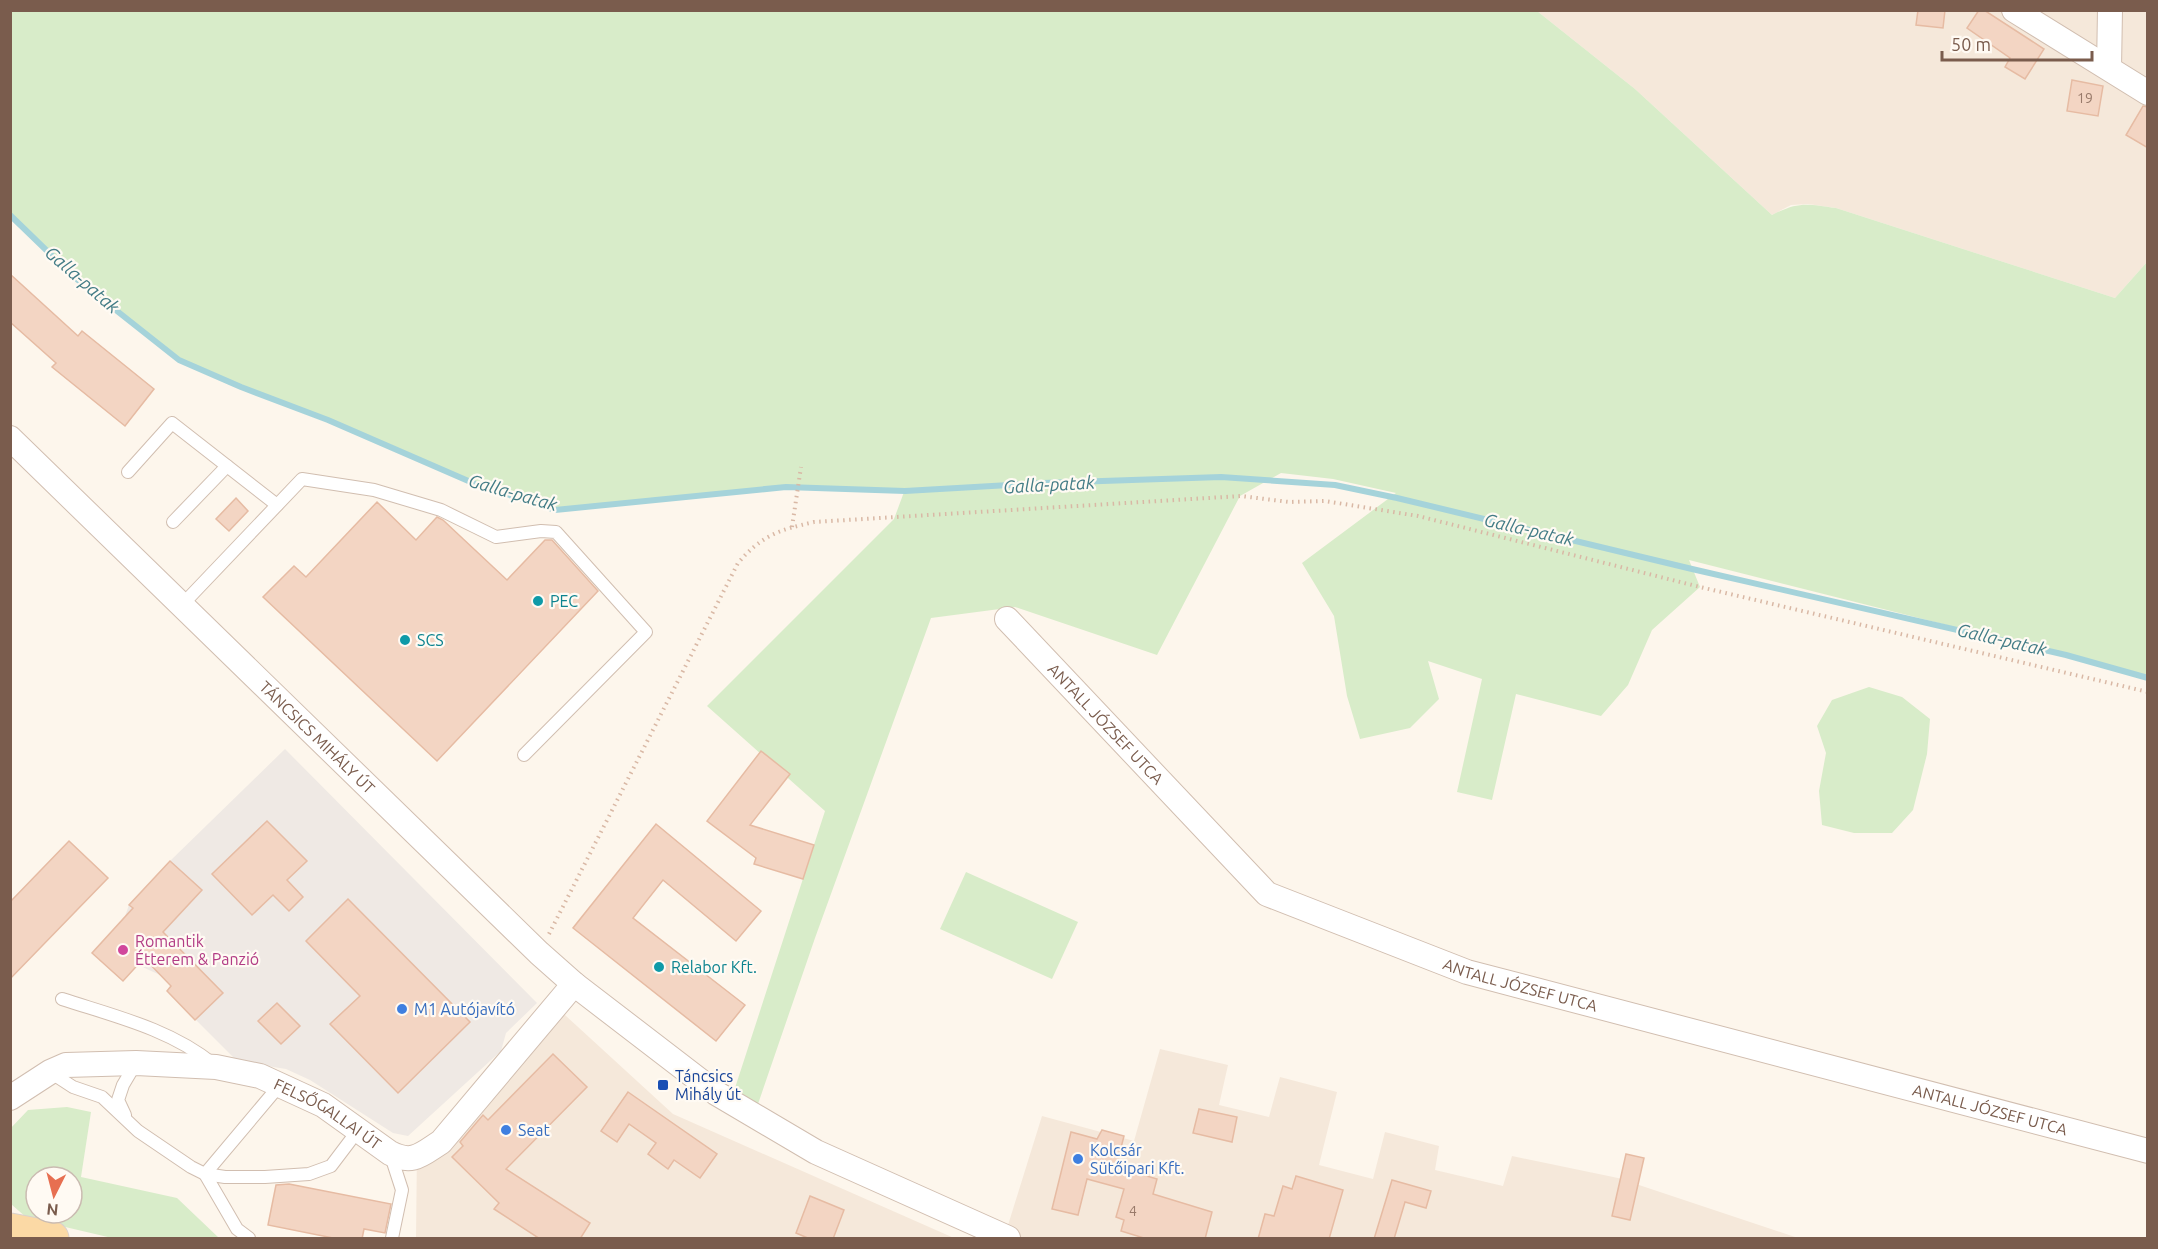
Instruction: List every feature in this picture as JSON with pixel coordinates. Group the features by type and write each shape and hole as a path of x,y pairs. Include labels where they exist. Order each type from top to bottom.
{"main road":[{"path":"10,1230 51,1238"}],"street":[{"path":"2014,10 2148,93"},
{"path":"2109,68 2110,10"},
{"name":"TÁNCSICS MIHÁLY ÚT","path":"10,438 539,953 574,984 716,1093 806,1146 1008,1239"},
{"name":"ANTALL JÓZSEF UTCA","path":"1007,619 1267,894 1467,972 2148,1151"},
{"name":"FELSŐGALLAI ÚT","path":"10,1098 66,1065 136,1063 216,1067 260,1076 322,1105 390,1153 400,1158 415,1159 441,1142 574,984"},
{"path":"10,1211 19,1224 51,1238"}],"lane":[{"path":"128,472 172,423 277,505"},
{"path":"173,522 227,466"},
{"path":"182,605 302,479 375,489 441,510 496,537 541,531 556,532 646,632 524,755"},
{"path":"62,999 149,1028 180,1041 216,1067"},
{"path":"126,1119 118,1100 123,1085 136,1063"},
{"path":"51,1072 73,1088 102,1097 138,1131 191,1167 205,1173 225,1177 309,1174 331,1166 359,1129"},
{"path":"205,1173 279,1086"},
{"path":"390,1153 402,1190 392,1239"},
{"path":"205,1173 237,1229 249,1239"}],"path":[{"path":"792,527 801,467"},
{"path":"539,953 738,563 753,546 768,536 814,522 894,519 1240,496 1289,502 1324,501 1418,516 1700,587 2148,692"}],"shaded area":[{"path":"1537,11 2147,11 2147,262 2115,298 1836,208 1808,204 1791,205 1772,215 1635,89"},
{"path":"285,749 537,1003 506,1033 501,1051 408,1136 393,1133 310,1080 286,1069 237,1061 167,991 171,986 160,975 138,965 154,947 124,919 129,905 170,861"},
{"path":"554,1005 673,1114 954,1238 416,1238 417,1149"},
{"path":"1160,1049 1228,1065 1219,1105 1269,1117 1280,1077 1337,1092 1319,1165 1373,1179 1385,1132 1439,1146 1435,1170 1503,1186 1512,1156 1618,1178 1798,1238 1004,1238 1042,1116 1134,1141"}],"green space":[{"path":"10,11 1537,11 1635,89 1772,215 1789,207 1803,205 1836,208 2115,298 2147,262 2147,678 2066,655 1689,560 1700,587 1652,630 1628,685 1601,716 1516,694 1492,800 1457,792 1482,679 1428,661 1439,699 1410,728 1360,739 1347,696 1334,616 1302,563 1396,493 1333,479 1281,473 1240,496 1157,655 1015,607 931,618 815,938 758,1104 734,1091 825,811 707,706 894,519 904,492 785,487 555,510 473,483 328,420 241,387 179,360 74,277 11,215"},
{"path":"1869,687 1902,697 1930,719 1927,754 1913,810 1892,833 1854,833 1822,825 1819,791 1826,753 1817,726 1832,700"},
{"path":"966,872 1078,922 1052,979 940,929"},
{"path":"67,1107 91,1112 83,1165 24,1165 24,1215 11,1204 10,1129 28,1110"},
{"path":"84,1178 177,1198 219,1238 112,1238 57,1225 84,1225"}],"building":[{"path":"1918,10 1945,10 1943,28 1916,25"},
{"path":"1979,10 1984,10 2044,49 2025,79 2005,67 2010,58 1967,28"},
{"path":"2072,80 2103,86 2098,116 2067,111"},
{"path":"2143,106 2148,107 2148,148 2126,135"},
{"path":"10,274 78,336 82,331 154,389 125,426 52,367 56,363 10,322"},
{"path":"236,498 248,511 229,531 216,519"},
{"name":"SCS","path":"377,502 416,540 437,517 443,520 507,580 545,540 552,540 598,591 437,761 263,597 294,566 306,577"},
{"path":"761,751 790,774 750,825 814,845 803,879 754,864 756,858 707,821"},
{"path":"267,821 307,861 287,880 303,897 289,911 273,895 252,915 212,874"},
{"path":"656,824 761,911 736,941 663,880 633,918 745,1005 716,1041 573,928"},
{"path":"69,841 108,878 10,979 10,902"},
{"path":"170,861 202,890 163,932 223,993 195,1020 167,991 171,986 144,958 123,981 92,953 133,908 129,905"},
{"name":"M1 Autójavító","path":"348,899 470,1022 398,1093 330,1024 360,996 306,941"},
{"path":"277,1003 300,1026 281,1044 258,1021"},
{"name":"Seat","path":"553,1054 587,1087 506,1169 590,1223 580,1239 540,1239 494,1209 499,1203 452,1157 463,1146 460,1142 483,1115 488,1120"},
{"path":"628,1092 717,1154 700,1178 674,1160 668,1169 648,1154 656,1143 629,1124 617,1142 601,1131"},
{"path":"1199,1109 1237,1117 1232,1142 1193,1133"},
{"path":"1102,1130 1124,1136 1116,1167 1157,1179 1153,1194 1212,1212 1205,1239 1147,1239 1121,1231 1124,1220 1116,1217 1124,1189 1087,1179 1078,1215 1052,1209 1071,1132 1097,1139"},
{"path":"1626,1154 1644,1158 1630,1220 1612,1216"},
{"path":"1296,1176 1343,1190 1329,1239 1258,1239 1265,1214 1274,1216 1283,1186 1292,1189"},
{"path":"1392,1180 1431,1191 1426,1208 1405,1202 1394,1239 1374,1239"},
{"path":"289,1184 391,1204 385,1233 364,1229 362,1239 338,1239 268,1225 276,1185"},
{"path":"810,1196 844,1210 833,1239 810,1239 796,1233"}],"waterway":[{"name":"Galla-patak","path":"10,215 74,277 179,360 241,387 328,420 473,483 555,510 786,487 905,491 1043,483 1221,477 1335,485 2066,655 2148,678"}],"place":[{"name":"PEC","path":"538,601"},
{"name":"SCS","path":"405,640"},
{"name":"Romantik Étterem & Panzió","path":"123,950"},
{"name":"Relabor Kft.","path":"659,967"},
{"name":"M1 Autójavító","path":"402,1009"},
{"name":"Táncsics Mihály út","path":"663,1085"},
{"name":"Seat","path":"506,1130"},
{"name":"Kolcsár Sütőipari Kft.","path":"1078,1159"}]}
